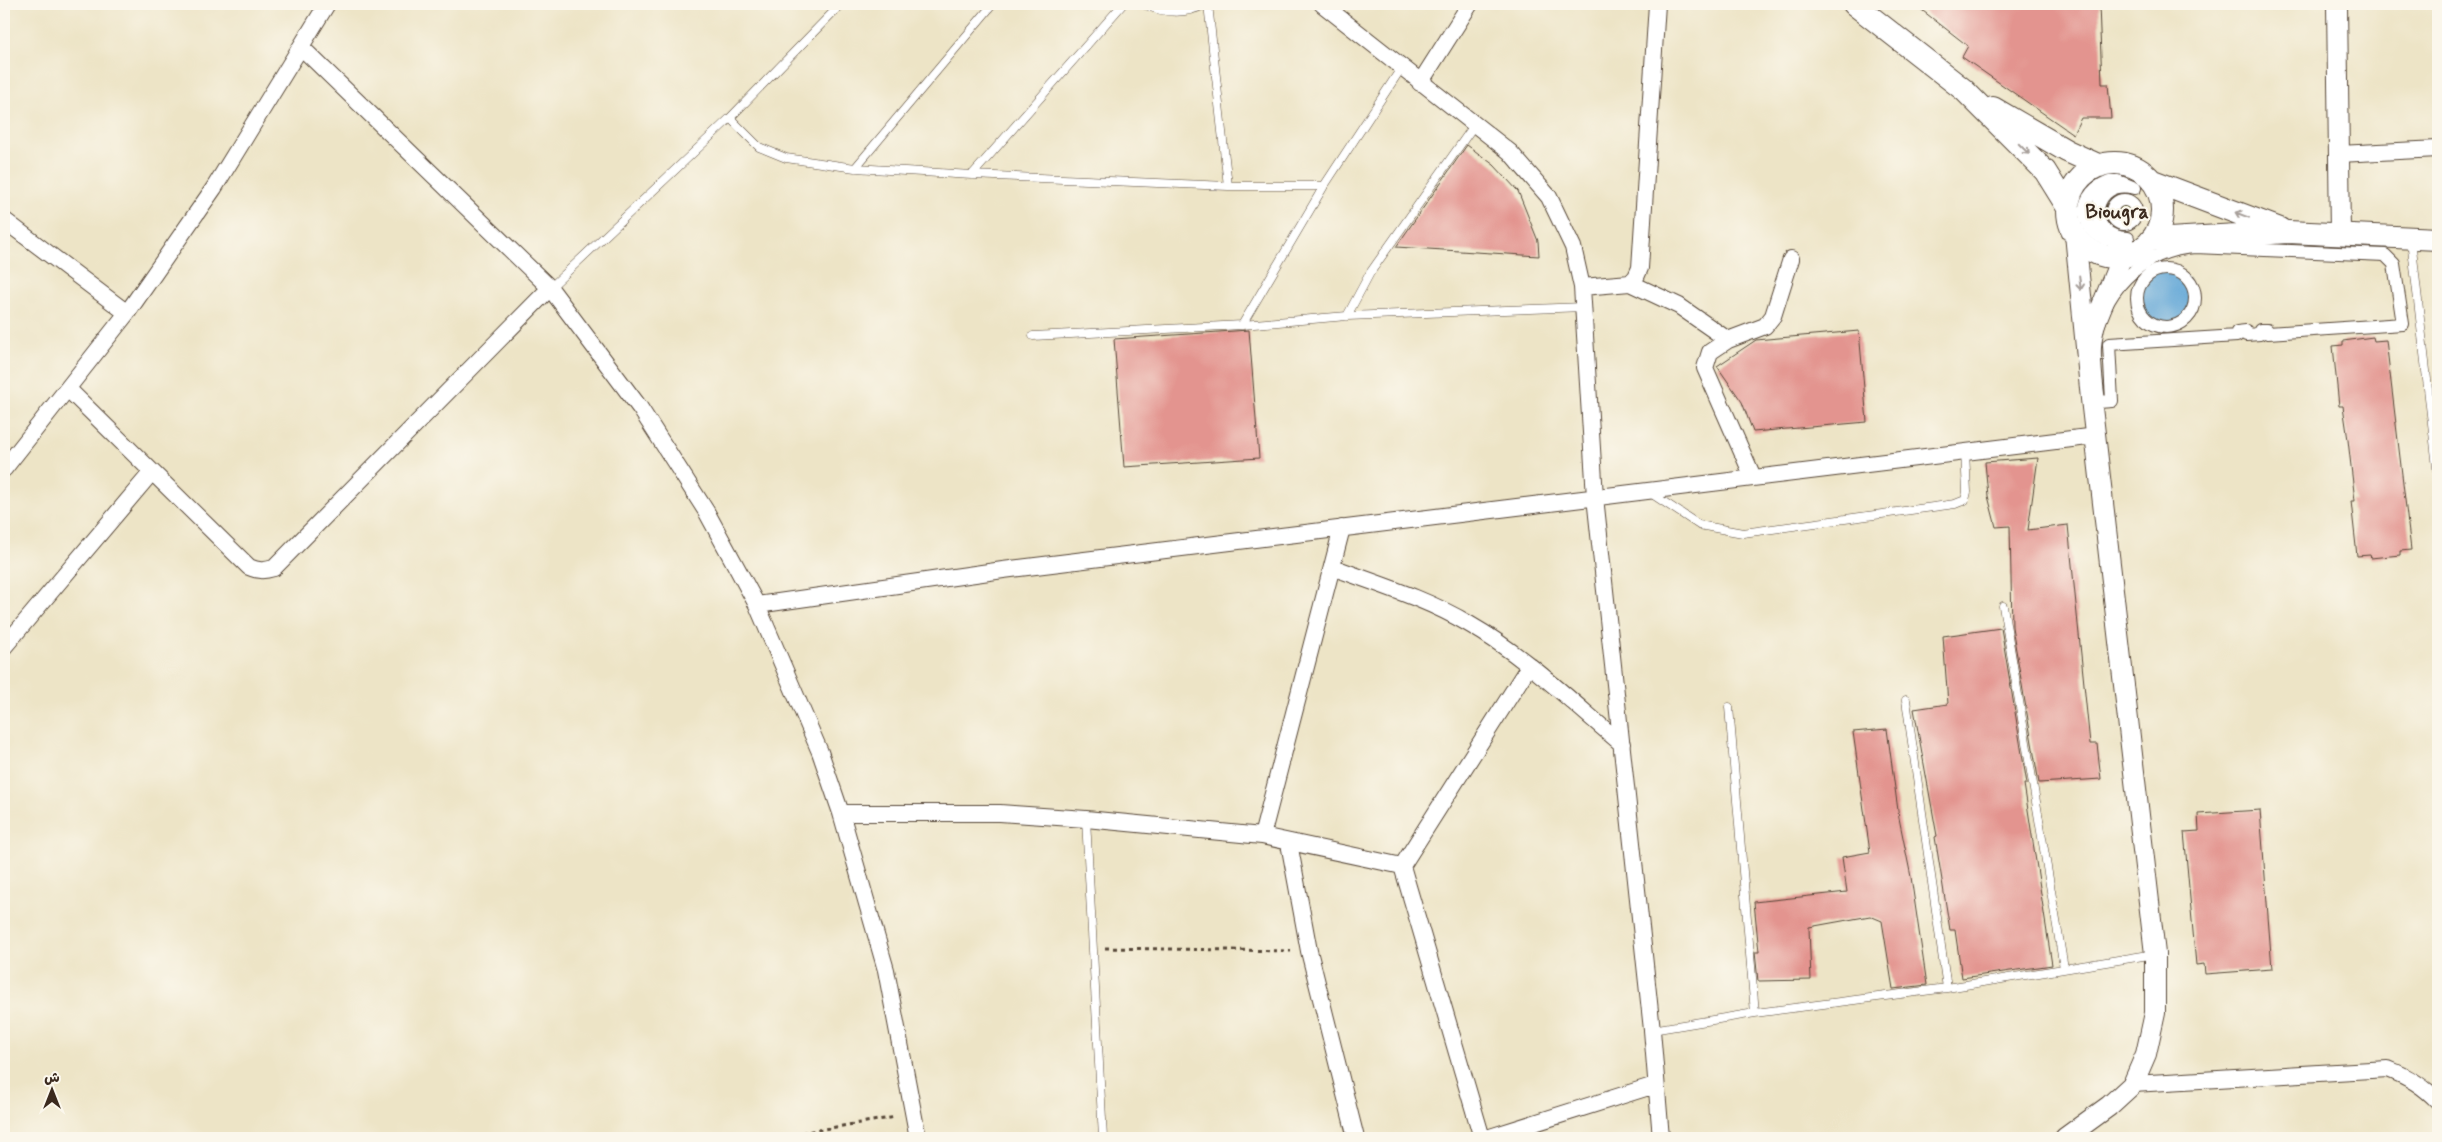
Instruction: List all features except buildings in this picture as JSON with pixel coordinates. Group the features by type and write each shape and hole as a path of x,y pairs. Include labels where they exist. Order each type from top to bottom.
{"main road":[{"path":"1854,4 1964,90 2045,171 2068,208"},
{"path":"1964,90 2067,151 2100,166"},
{"path":"2109,163 2129,165 2138,169 2153,182 2158,190 2162,211 2158,231 2152,240 2133,253 2122,256 2109,256 2095,253 2084,245 2075,234 2071,226 2068,208 2071,194 2077,182 2087,172 2109,163"},
{"path":"2153,182 2288,232"},
{"path":"2152,240 2288,232 2438,239"}],"street":[{"path":"1420,83 1470,4"},
{"path":"1630,283 1636,278 1640,268 1657,4"},
{"path":"2337,4 2340,234"},
{"path":"1324,5 1420,83 1510,152 1549,197 1573,247 1582,287 1584,307 1594,497 1652,1030 1655,1085 1661,1138"},
{"path":"4,470 127,313 214,188 301,47 322,6"},
{"path":"301,47 550,288 640,408 706,512 757,605 820,752 841,813 886,970 918,1138"},
{"path":"2339,154 2438,149"},
{"path":"2118,181 2135,188 2126,185 2109,190 2099,204 2098,213 2104,230 2111,235 2128,238 2115,242 2105,240 2096,234 2089,227 2085,208 2087,199 2100,185 2118,181"},
{"path":"4,220 127,313"},
{"path":"2065,1138 2110,1106 2133,1084 2146,1054 2155,1013 2155,954 2075,234"},
{"path":"2195,247 2381,255 2389,258 2394,264 2404,324 2268,333 2267,330 2260,330 2260,334 2246,335 2246,331 2237,332 2237,336 2110,344 2112,401 2099,402 2095,348 2100,325 2110,298 2116,287 2128,275 2166,252 2179,248 2195,247"},
{"path":"2086,345 2122,256"},
{"path":"1753,477 1705,368 1710,352 1728,340 1765,326 1773,316 1791,260"},
{"path":"2160,269 2179,272 2193,286 2195,295 2190,314 2183,321 2166,327 2148,321 2138,306 2139,287 2144,279 2160,269"},
{"path":"1582,287 1630,283 1679,306 1728,340"},
{"path":"68,389 151,473 249,567 258,570 274,568 550,288"},
{"path":"757,605 1003,570 2096,436"},
{"path":"4,647 151,473"},
{"path":"1262,836 1342,528"},
{"path":"1332,567 1415,598 1468,622 1504,645 1622,744"},
{"path":"1482,1138 1402,866 1529,666"},
{"path":"841,813 1000,813 1086,819 1262,836 1402,866"},
{"path":"1289,842 1309,951 1356,1138"},
{"path":"2133,1084 2388,1070 2408,1076 2424,1087 2438,1101"},
{"path":"1487,1138 1655,1085"}],"lane":[{"path":"550,288 730,118 841,4"},
{"path":"855,168 993,4"},
{"path":"972,175 1122,4"},
{"path":"1143,4 1156,10 1175,12 1193,11 1207,4 1228,186"},
{"path":"1242,325 1324,186 1402,68"},
{"path":"730,118 759,147 786,158 855,168 1228,186 1324,186"},
{"path":"1347,316 1370,273 1475,124"},
{"path":"2411,238 2438,476"},
{"path":"1033,336 1242,325 1347,316 1584,307"},
{"path":"1646,490 1698,525 1743,533 1955,504 1965,500 1967,492 1965,452"},
{"path":"2003,606 2064,968"},
{"path":"1906,700 1948,988"},
{"path":"1729,706 1755,1014"},
{"path":"1086,819 1103,1138"},
{"path":"1652,1030 1948,988 2155,954"}],"path":[{"path":"1093,947 1309,951"},
{"path":"770,1138 914,1115"}],"green space":[{"path":"2124,200 2129,201 2135,207 2135,217 2129,223 2124,224 2119,223 2113,217 2112,212 2113,207 2119,201"}],"water":[{"path":"2166,269 2177,271 2190,282 2195,298 2193,309 2182,322 2166,327 2155,325 2142,314 2137,298 2139,287 2150,274"}],"district":[{"name":"Biougra","path":"2117,211"}]}
